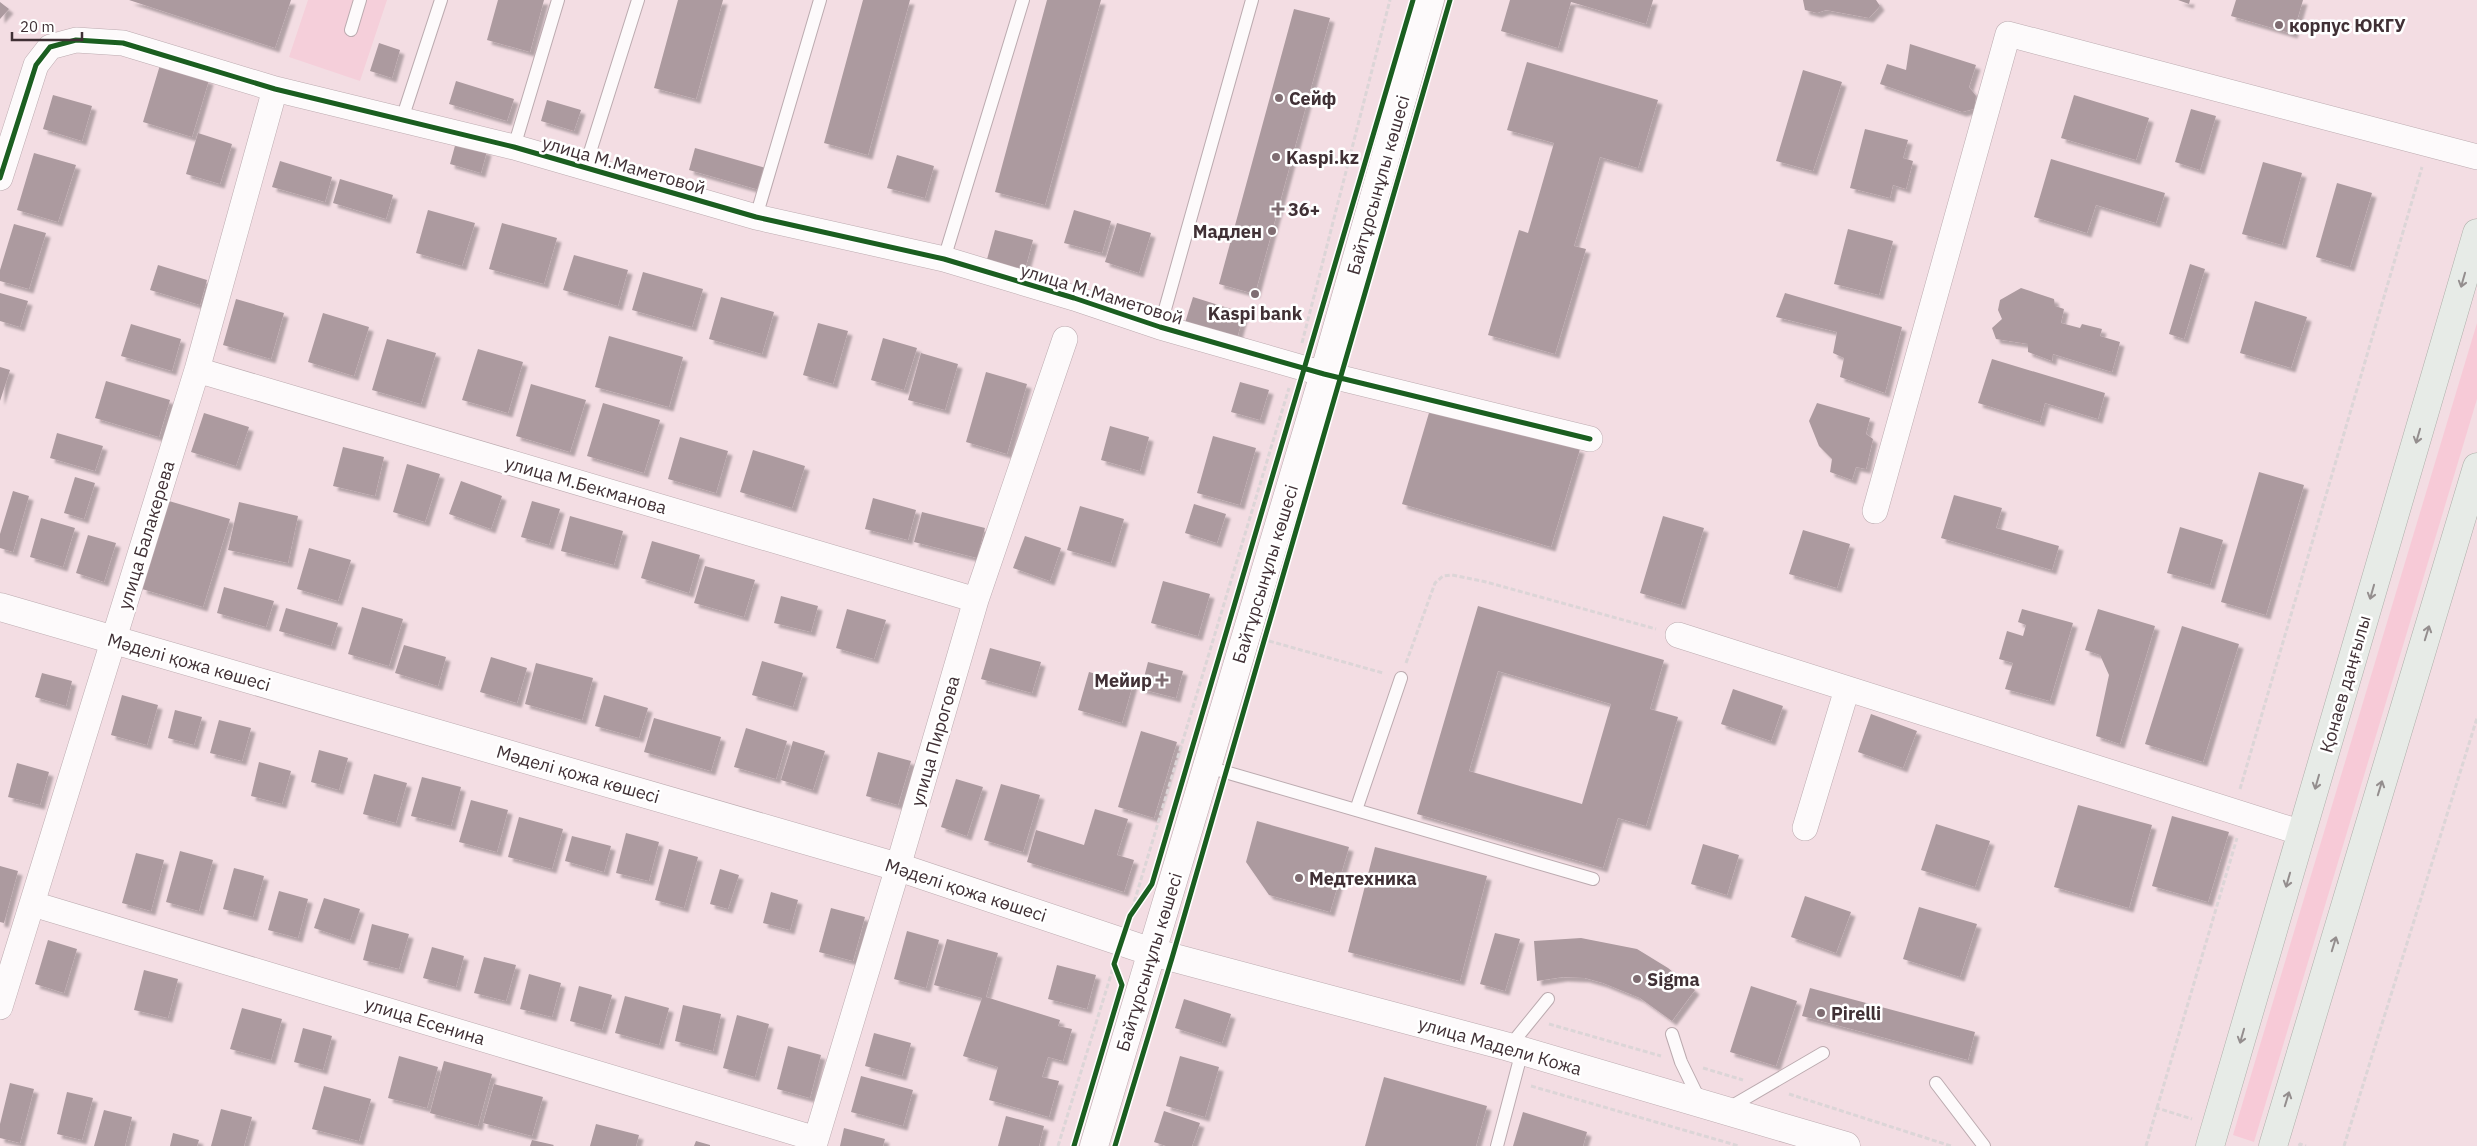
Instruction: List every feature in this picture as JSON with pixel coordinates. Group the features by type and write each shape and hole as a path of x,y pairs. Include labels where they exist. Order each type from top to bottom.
{"main road":[{"name":"Байтұрсынұлы көшесі","path":"1094,1146 1324,374 1430,0"},
{"name":"Қонаев даңғылы","path":"2205,1135 2302,833 2477,233"},
{"path":"2273,1146 2477,467"},
{"name":"Мәделі қожа көшесі","path":"0,607 898,867 1118,953 1152,952"},
{"name":"улица Мадели Кожа","path":"1152,952 1516,1049 1846,1146"}],"street":[{"path":"1875,511 2008,34 2477,157"},
{"name":"улица М.Маметовой","path":"0,178 36,64 50,47 76,40 123,42 274,88 514,147 756,217 944,259 1074,298 1160,327 1324,374 1590,439"},
{"name":"улица Балакерева","path":"0,1007 197,370 274,88"},
{"name":"улица Пирогова","path":"815,1142 976,600 1065,339"},
{"name":"улица М.Бекманова","path":"197,370 976,600"},
{"path":"1678,635 2302,833"},
{"path":"1805,828 1847,689"},
{"name":"улица Есенина","path":"33,904 815,1142"}],"lane":[{"path":"350,30 360,0"},
{"path":"402,119 441,0"},
{"path":"514,147 558,0"},
{"path":"586,168 638,0"},
{"path":"756,217 820,0"},
{"path":"944,259 1023,0"},
{"path":"1160,327 1252,0"},
{"path":"1356,810 1401,678"},
{"path":"1208,766 1593,880"},
{"path":"1497,1146 1514,1081 1516,1049 1548,999"},
{"path":"1672,1034 1681,1062 1713,1107 1822,1053"},
{"path":"1936,1084 1984,1146"}],"path":[{"path":"1058,1146 1130,916 1296,366 1390,0"},
{"path":"2146,1146 2238,813 2429,144"},
{"path":"1247,634 1401,678 1435,583 1443,576 1452,575 1486,582 1678,635"},
{"path":"2344,1146 2477,718"},
{"path":"1130,916 1141,900"},
{"path":"1118,953 1120,978"},
{"path":"1514,1081 1740,1146"},
{"path":"2157,1108 2192,1118 2205,1135"}],"shaded area":[{"path":"308,0 387,0 360,81 289,57"},
{"path":"2477,323 2477,399 2254,1142 2233,1135"}],"building":[{"path":"129,0 291,0 275,48"},
{"path":"498,0 544,0 530,52 487,40"},
{"path":"678,0 723,0 696,99 654,88"},
{"path":"863,0 910,0 868,155 824,143"},
{"path":"1047,0 1101,0 1045,205 995,192"},
{"path":"1510,0 1653,0 1646,24 1571,2 1558,48 1501,31"},
{"path":"1803,0 1876,0 1880,6 1869,18 1826,10 1817,13 1805,10"},
{"path":"2178,0 2190,0 2189,4"},
{"name":"корпус ЮКГУ","path":"2236,0 2303,0 2293,34 2231,16"},
{"path":"0,2 9,9 0,19"},
{"path":"1294,9 1330,18 1255,294 1219,284"},
{"path":"379,43 400,50 392,78 370,71"},
{"path":"1910,44 1976,65 1969,87 1976,96 1974,109 1962,112 1880,84 1887,64 1906,70"},
{"path":"1527,62 1658,100 1638,168 1600,157 1574,246 1586,249 1555,354 1488,335 1519,230 1528,233 1554,143 1507,130"},
{"path":"160,65 209,80 192,137 143,122"},
{"path":"1803,70 1842,82 1813,171 1776,161"},
{"path":"456,81 514,99 507,121 449,104"},
{"path":"53,95 92,106 82,141 43,129"},
{"path":"2074,95 2149,118 2136,160 2061,138"},
{"path":"547,100 581,110 574,131 541,121"},
{"path":"2191,109 2216,116 2200,170 2175,162"},
{"path":"1865,129 1908,140 1903,158 1913,161 1906,189 1893,185 1890,198 1850,188"},
{"path":"198,133 232,144 220,184 186,174"},
{"path":"456,142 487,151 481,173 450,164"},
{"path":"695,148 769,169 763,191 689,170"},
{"path":"34,153 76,165 58,222 17,210"},
{"path":"897,155 934,166 925,198 887,188"},
{"path":"2051,159 2165,193 2156,223 2096,205 2087,233 2034,217"},
{"path":"280,161 332,177 325,202 272,187"},
{"path":"2263,162 2302,173 2282,245 2242,234"},
{"path":"340,179 393,195 386,219 333,203"},
{"path":"2337,183 2372,193 2350,267 2316,257"},
{"path":"428,210 475,223 462,266 416,253"},
{"path":"1074,210 1111,221 1102,253 1064,243"},
{"path":"502,223 557,238 544,284 489,269"},
{"path":"1117,223 1151,233 1139,273 1105,262"},
{"path":"14,224 46,233 29,289 0,281 0,270"},
{"path":"1848,229 1893,241 1879,295 1834,284"},
{"path":"995,230 1033,240 1024,273 986,263"},
{"path":"574,255 628,270 618,306 563,290"},
{"path":"2190,264 2205,269 2184,339 2169,334"},
{"path":"158,265 207,280 200,305 150,290"},
{"path":"643,272 703,289 692,327 632,310"},
{"path":"2021,288 2054,299 2055,306 2064,309 2061,323 2080,328 2082,324 2102,329 2100,336 2120,342 2112,372 2053,354 2052,361 2028,352 2028,344 1996,339 1992,328 2002,319 1998,310 2000,300"},
{"path":"0,293 28,301 20,327 0,321"},
{"path":"1785,293 1902,327 1885,393 1840,377 1844,358 1833,353 1837,332 1776,317"},
{"path":"721,297 774,312 762,354 709,339"},
{"path":"1193,297 1244,313 1236,342 1184,326"},
{"path":"236,299 284,313 271,359 223,345"},
{"path":"2255,301 2307,317 2291,368 2240,353"},
{"path":"323,313 369,327 354,376 308,362"},
{"path":"818,323 848,331 833,384 803,375"},
{"path":"131,324 181,339 172,371 121,356"},
{"path":"609,336 683,357 669,407 595,387"},
{"path":"883,338 917,348 904,390 871,380"},
{"path":"387,339 436,353 421,404 372,390"},
{"path":"478,349 523,362 508,413 462,400"},
{"path":"921,353 958,364 945,410 908,400"},
{"path":"1992,359 2105,393 2098,419 2045,403 2040,422 1978,403"},
{"path":"0,367 10,370 0,401"},
{"path":"986,372 1027,384 1007,454 966,442"},
{"path":"106,381 170,400 159,437 95,418"},
{"path":"1240,382 1269,390 1260,420 1231,412"},
{"path":"531,384 586,400 570,452 516,436"},
{"path":"603,403 660,420 644,473 587,456"},
{"path":"1817,403 1870,418 1866,434 1873,439 1866,469 1856,467 1852,480 1830,472 1832,459 1819,446 1809,421"},
{"path":"1431,406 1580,449 1551,547 1402,504"},
{"path":"204,413 249,427 236,466 191,452"},
{"path":"1110,426 1149,437 1140,471 1101,460"},
{"path":"57,433 103,446 95,471 50,458"},
{"path":"1213,436 1256,448 1240,505 1197,493"},
{"path":"680,437 728,451 716,493 668,479"},
{"path":"343,447 384,457 375,496 333,486"},
{"path":"753,450 805,466 792,508 740,492"},
{"path":"407,464 440,474 425,522 393,512"},
{"path":"2259,472 2304,485 2266,615 2221,602"},
{"path":"75,477 95,483 84,519 64,513"},
{"path":"461,481 502,496 491,529 449,514"},
{"path":"13,491 29,496 13,552 0,548 0,534"},
{"path":"1954,495 2002,508 1996,528 2059,546 2052,570 1941,538"},
{"path":"873,498 916,510 908,540 865,529"},
{"path":"169,501 230,519 203,607 142,589"},
{"path":"532,501 560,509 549,545 521,537"},
{"path":"239,502 298,516 288,563 228,550"},
{"path":"1194,504 1226,514 1217,543 1185,533"},
{"path":"1080,506 1124,519 1111,563 1067,550"},
{"path":"922,512 985,528 977,558 914,542"},
{"path":"570,516 623,531 614,565 561,551"},
{"path":"1663,516 1704,528 1681,605 1640,593"},
{"path":"41,518 75,528 63,567 30,557"},
{"path":"2180,527 2223,540 2210,585 2167,573"},
{"path":"1803,530 1850,544 1837,588 1789,574"},
{"path":"88,535 116,543 104,582 76,573"},
{"path":"1025,536 1061,548 1050,581 1013,568"},
{"path":"652,541 700,555 689,593 641,578"},
{"path":"309,548 351,560 338,601 297,589"},
{"path":"705,566 755,580 744,617 694,603"},
{"path":"1163,581 1210,594 1198,636 1151,623"},
{"path":"224,587 274,601 266,627 217,613"},
{"path":"781,596 818,606 811,632 774,623"},
{"path":"1478,606 1664,660 1650,709 1678,717 1646,826 1618,818 1603,868 1417,814","holes":["1498,671 1611,704 1582,804 1469,771"]},
{"path":"362,607 403,619 389,666 348,654"},
{"path":"286,608 338,623 331,646 279,631"},
{"path":"847,609 886,620 874,659 836,648"},
{"path":"2022,609 2073,623 2050,701 2005,689 2013,663 1999,659 2007,631 2023,636 2026,625 2018,622"},
{"path":"2098,609 2155,626 2120,744 2096,736 2109,675 2100,655 2085,650"},
{"path":"2182,626 2239,644 2203,762 2145,744"},
{"path":"404,645 446,657 438,686 395,673"},
{"path":"990,648 1041,662 1032,693 981,679"},
{"path":"491,657 527,668 517,703 480,692"},
{"path":"762,661 803,673 793,707 752,695"},
{"name":"Мейир","path":"1148,662 1183,671 1176,698 1141,689"},
{"path":"536,663 593,678 582,720 525,704"},
{"path":"1089,672 1133,684 1122,723 1078,710"},
{"path":"42,673 72,681 66,706 35,697"},
{"path":"1733,689 1783,706 1771,741 1721,724"},
{"path":"122,695 158,705 147,745 111,735"},
{"path":"604,695 648,708 639,738 595,726"},
{"path":"175,710 202,717 194,745 168,738"},
{"path":"1871,714 1917,731 1903,768 1858,752"},
{"path":"654,718 721,737 711,771 644,752"},
{"path":"219,720 251,728 242,761 210,753"},
{"path":"746,728 787,741 776,779 734,767"},
{"path":"1141,731 1177,742 1154,818 1118,807"},
{"path":"793,741 825,751 813,790 781,780"},
{"path":"319,750 348,758 339,790 311,782"},
{"path":"878,752 911,761 898,805 866,796"},
{"path":"259,762 291,771 282,804 251,796"},
{"path":"17,763 49,772 40,805 8,797"},
{"path":"374,774 407,783 396,823 363,814"},
{"path":"422,777 461,787 451,826 411,816"},
{"path":"956,779 983,787 967,836 941,827"},
{"path":"1001,784 1040,795 1023,852 984,840"},
{"path":"471,800 508,810 497,852 459,842"},
{"path":"2078,805 2152,825 2129,908 2054,887"},
{"path":"1095,809 1128,819 1117,855 1134,860 1124,892 1027,862 1036,830 1084,845"},
{"path":"2172,816 2229,832 2208,902 2152,886"},
{"path":"519,817 563,829 552,869 508,857"},
{"name":"Медтехника","path":"1257,821 1349,847 1330,912 1269,895 1246,862"},
{"path":"1936,824 1990,841 1975,887 1921,870"},
{"path":"626,833 659,842 649,881 616,873"},
{"path":"572,836 611,846 604,872 565,861"},
{"path":"1703,844 1739,855 1727,895 1691,884"},
{"path":"1375,847 1487,876 1460,981 1348,952"},
{"path":"669,849 698,857 684,908 655,900"},
{"path":"180,851 213,860 199,911 166,902"},
{"path":"136,853 164,860 151,911 122,903"},
{"path":"0,866 18,871 4,923 0,922"},
{"path":"234,868 264,876 253,917 223,909"},
{"path":"720,869 739,875 728,909 710,904"},
{"path":"279,891 308,899 298,938 268,930"},
{"path":"771,892 798,900 790,930 763,923"},
{"path":"1805,896 1851,912 1836,953 1791,937"},
{"path":"324,898 360,909 350,940 314,928"},
{"path":"1919,907 1977,924 1960,977 1903,959"},
{"path":"831,908 865,917 853,961 819,952"},
{"path":"372,924 409,934 399,969 363,960"},
{"path":"907,931 939,940 926,988 894,979"},
{"path":"1495,933 1520,939 1505,991 1480,984"},
{"name":"Sigma","path":"1581,938 1637,949 1668,968 1695,990 1672,1021 1640,998 1603,983 1585,978 1563,977 1537,981 1534,941"},
{"path":"947,939 998,953 986,997 1060,1020 1058,1026 1072,1029 1063,1061 1048,1057 1042,1077 1059,1081 1049,1117 989,1100 998,1067 963,1056 982,998 934,985"},
{"path":"48,940 77,949 64,993 35,984"},
{"path":"432,947 464,956 456,987 423,978"},
{"path":"484,957 516,965 506,1001 474,993"},
{"path":"1057,965 1096,975 1087,1009 1048,999"},
{"path":"144,970 178,979 168,1018 134,1010"},
{"path":"529,974 561,983 552,1017 520,1009"},
{"path":"579,986 612,995 602,1030 570,1021"},
{"path":"1751,986 1797,1001 1776,1066 1730,1052"},
{"path":"1810,988 1975,1032 1968,1060 1802,1016"},
{"path":"625,996 669,1008 659,1045 615,1033"},
{"path":"1184,999 1231,1014 1222,1043 1175,1028"},
{"path":"683,1005 721,1014 713,1051 675,1041"},
{"path":"242,1008 282,1019 271,1060 230,1049"},
{"path":"737,1015 769,1024 755,1077 723,1068"},
{"path":"303,1028 332,1036 323,1070 294,1062"},
{"path":"874,1033 911,1043 902,1076 865,1066"},
{"path":"788,1046 821,1055 810,1098 777,1089"},
{"path":"399,1056 438,1067 427,1108 388,1098"},
{"path":"1180,1056 1219,1067 1205,1117 1166,1106"},
{"path":"444,1061 492,1074 478,1126 430,1113"},
{"path":"861,1076 913,1090 903,1126 851,1112"},
{"path":"1384,1077 1487,1106 1476,1146 1365,1146"},
{"path":"10,1083 34,1089 20,1143 0,1138 0,1124"},
{"path":"494,1084 543,1097 532,1136 483,1123"},
{"path":"324,1086 371,1099 359,1141 312,1129"},
{"path":"67,1092 93,1098 82,1140 57,1134"},
{"path":"221,1109 252,1117 244,1146 211,1146"},
{"path":"104,1110 132,1117 125,1146 94,1146"},
{"path":"1164,1111 1200,1123 1192,1146 1166,1146 1154,1142"},
{"path":"1523,1112 1587,1132 1583,1146 1513,1146"},
{"path":"1006,1116 1044,1126 1039,1146 998,1146"},
{"path":"596,1124 639,1135 636,1146 590,1146"},
{"path":"844,1128 885,1139 883,1146 840,1146"},
{"path":"173,1133 199,1140 197,1146 170,1146"},
{"path":"532,1140 554,1145 530,1146"},
{"path":"696,1141 710,1145 710,1146 694,1146"}],"cycle path":[{"path":"1074,1146 1122,985 1114,964 1130,916 1152,884 1413,0"},
{"path":"1115,1146 1172,958 1450,0"},
{"path":"0,178 36,65 50,47 76,40 123,43 275,89 514,147 756,217 944,259 1074,298 1160,327 1324,374 1590,439"}],"place":[{"name":"корпус ЮКГУ","path":"2279,25"},
{"name":"Сейф","path":"1279,98"},
{"name":"Kaspi.kz","path":"1276,157"},
{"name":"36+","path":"1278,209"},
{"name":"Мадлен","path":"1272,231"},
{"name":"Kaspi bank","path":"1255,294"},
{"name":"Мейир","path":"1162,680"},
{"name":"Медтехника","path":"1299,878"},
{"name":"Sigma","path":"1637,979"},
{"name":"Pirelli","path":"1821,1013"}]}
